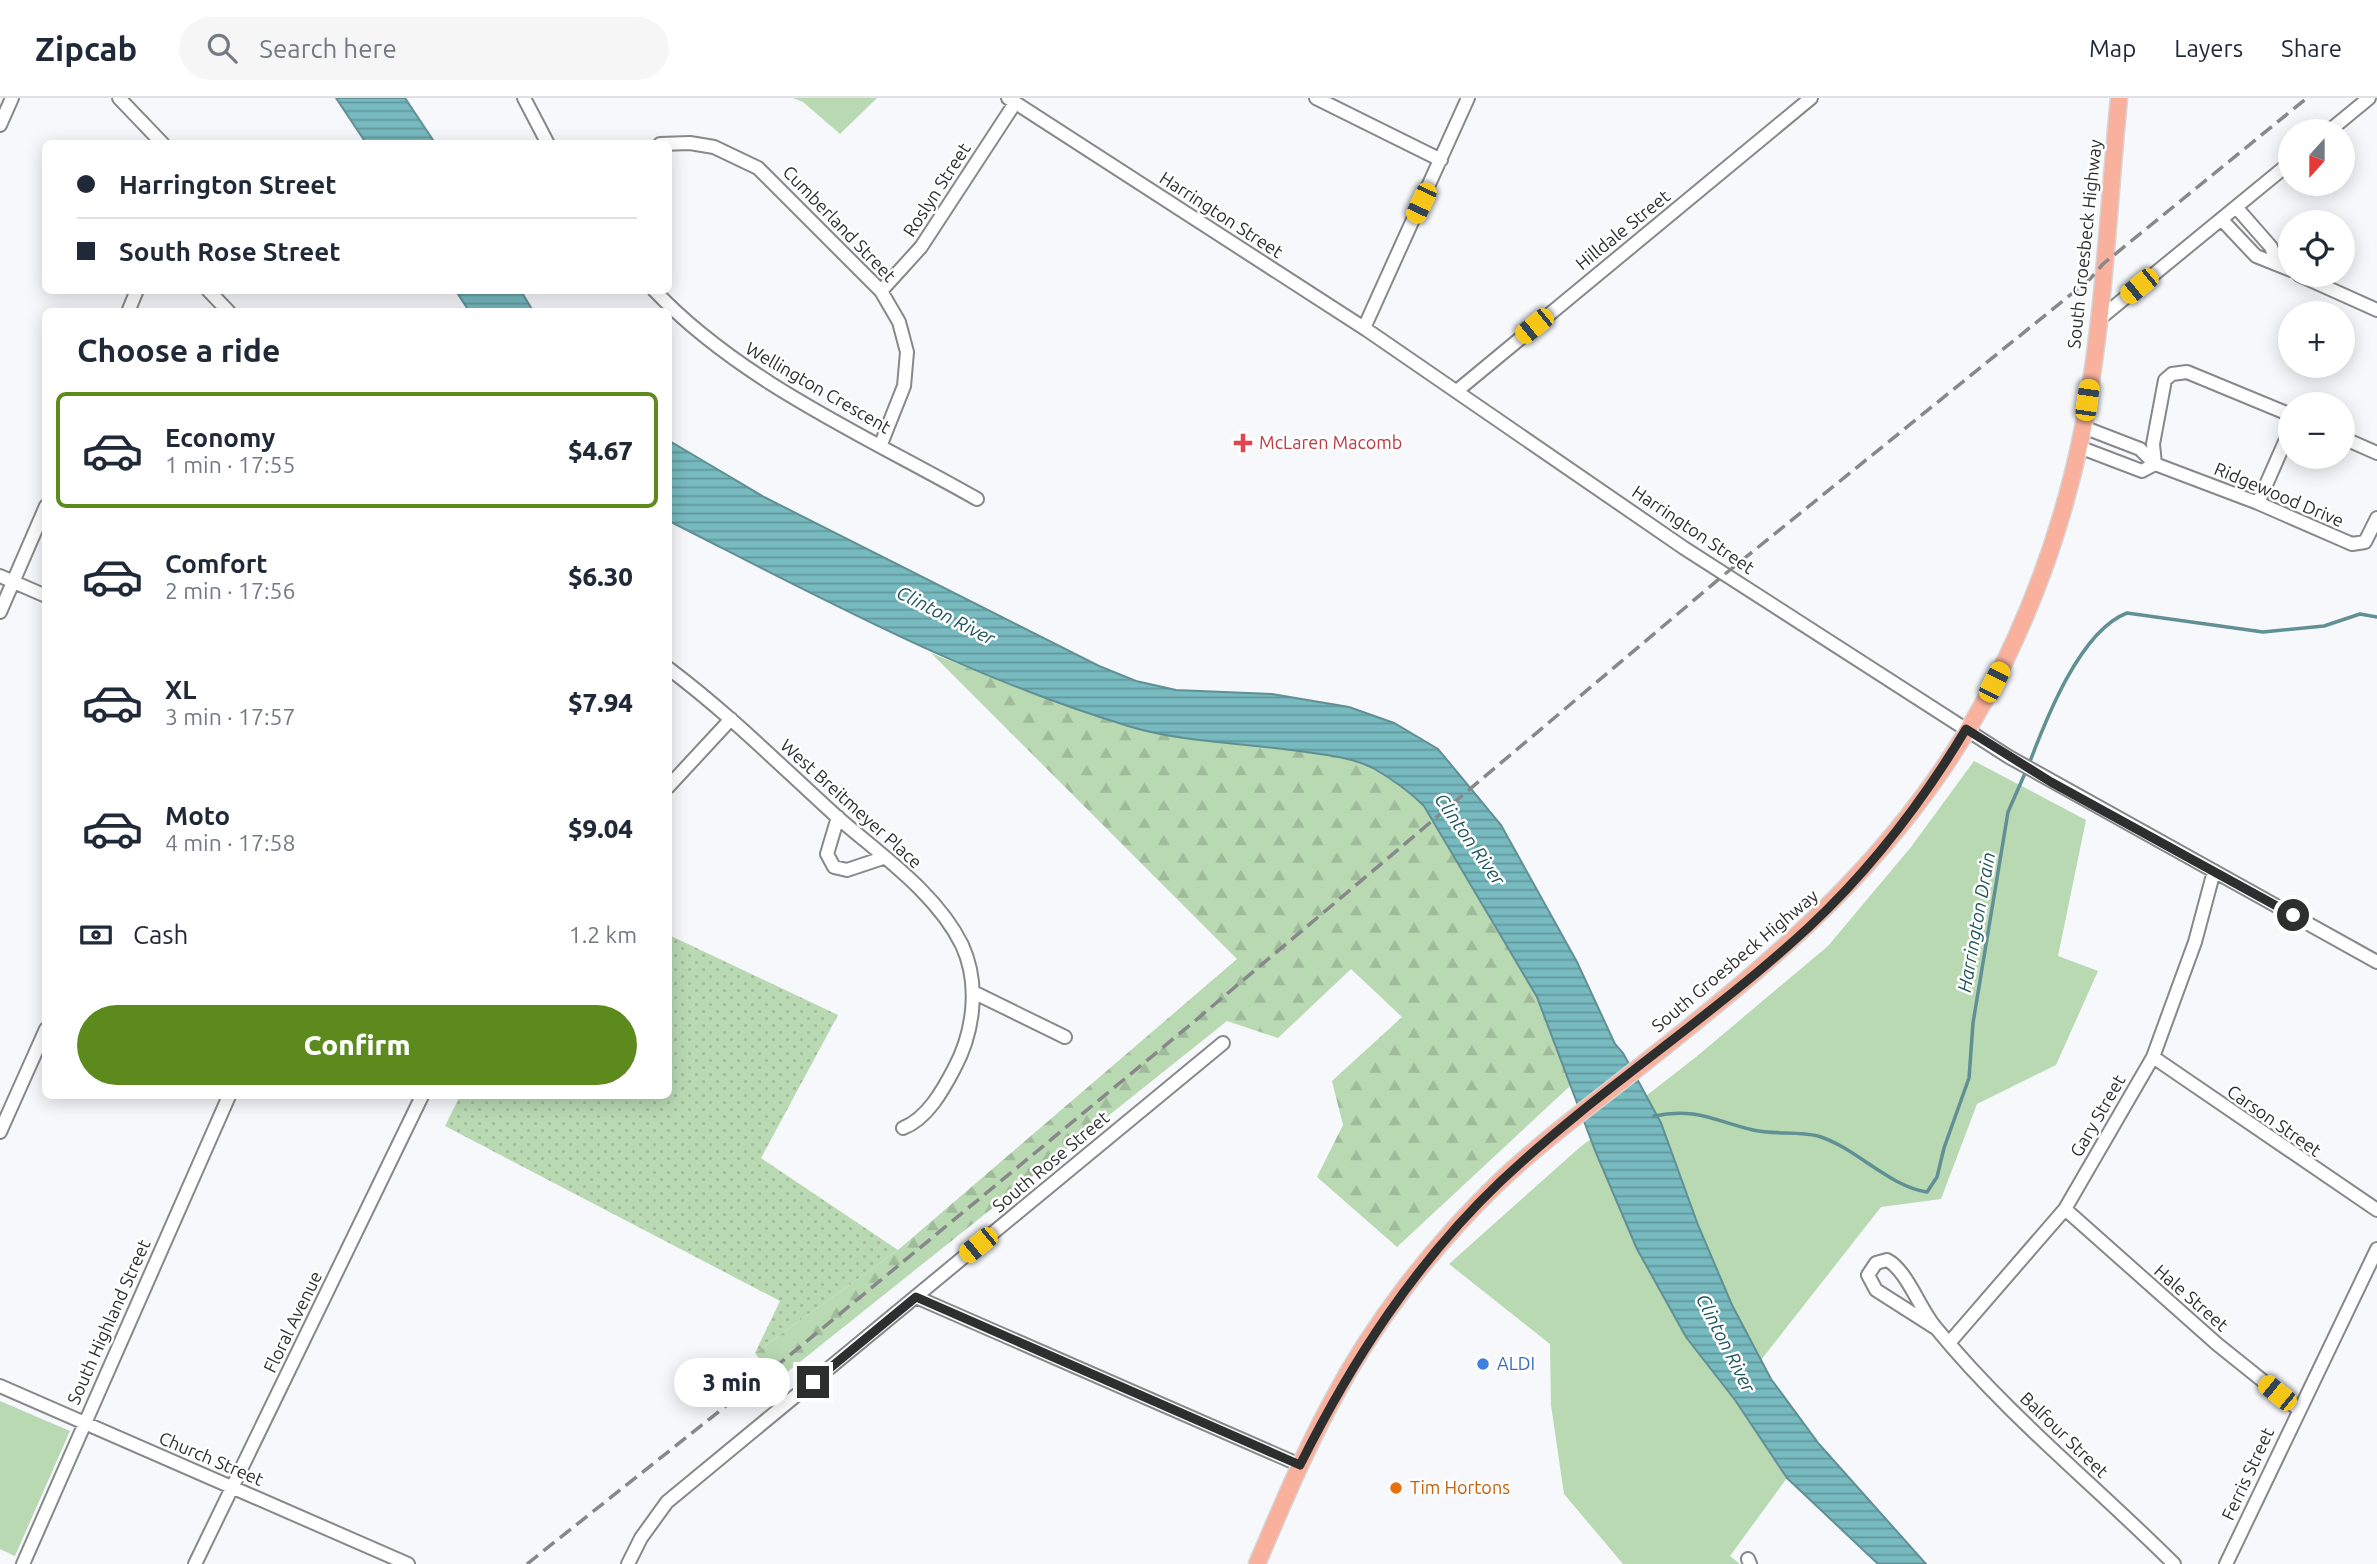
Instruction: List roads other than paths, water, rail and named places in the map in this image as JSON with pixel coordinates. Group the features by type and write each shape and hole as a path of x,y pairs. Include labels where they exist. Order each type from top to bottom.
{"main road":[{"name":"South Groesbeck Highway","path":"1257,1564 1300,1465 1352,1367 1417,1274 1480,1201 1568,1122 1648,1061 1771,960 1843,894 1916,806 1983,704 2025,616 2066,500 2079,447 2098,320 2119,98"}],"street":[{"path":"0,125 12,98"},
{"path":"119,98 159,140"},
{"path":"524,98 546,140"},
{"path":"1316,98 1441,160"},
{"path":"1364,328 1468,98"},
{"name":"Hilldale Street","path":"1458,390 1811,98"},
{"path":"2344,119 2369,98"},
{"name":"Harrington Street","path":"1011,100 1458,390 1684,548 2009,757 2377,962"},
{"name":"Roslyn Street","path":"881,291 921,247 1011,100"},
{"name":"Cumberland Street","path":"672,144 714,147 758,168 881,291 899,322 907,352 904,386 881,444"},
{"path":"2098,320 2278,173"},
{"path":"2236,207 2271,247 2277,263"},
{"path":"2221,219 2256,256 2277,263"},
{"path":"2326,287 2377,310"},
{"path":"212,294 225,308"},
{"name":"Wellington Crescent","path":"658,294 692,327 738,363 977,499"},
{"path":"2155,464 2152,444 2165,380 2177,372 2187,372 2278,410"},
{"name":"Ridgewood Drive","path":"2083,427 2140,449 2155,464 2258,503 2357,545 2367,539 2377,518"},
{"path":"2355,443 2377,453"},
{"name":"Ridgewood Drive","path":"2079,447 2142,471 2155,464"},
{"path":"2258,503 2278,458"},
{"path":"0,612 42,515"},
{"path":"0,576 42,594"},
{"name":"West Breitmeyer Place","path":"672,671 731,719 918,888 962,946 973,992 970,1030 957,1065 925,1112 903,1128"},
{"path":"672,783 731,719"},
{"path":"838,817 827,854 834,867 847,870 883,858"},
{"name":"Gary Street","path":"1949,1343 2065,1209 2153,1057 2195,942 2214,871"},
{"path":"973,992 1065,1037"},
{"path":"0,1132 42,1039"},
{"name":"South Rose Street","path":"628,1564 641,1538 667,1502 1223,1043"},
{"name":"Carson Street","path":"2153,1057 2377,1210"},
{"name":"South Highland Street","path":"23,1564 228,1099"},
{"name":"Floral Avenue","path":"195,1564 421,1099"},
{"name":"Hale Street","path":"2065,1209 2208,1336 2298,1409"},
{"name":"Ferris Street","path":"2226,1564 2377,1249"},
{"name":"Balfour Street","path":"1934,1327 1876,1290 1868,1275 1876,1263 1887,1260 1898,1267 1934,1327 2030,1429 2174,1564"},
{"path":"916,1297 1300,1465"},
{"name":"Church Street","path":"0,1386 408,1564"}],"water":[{"path":"336,98 405,98 433,140 364,140"},
{"path":"458,294 523,294 531,308 467,308"},
{"name":"Clinton River","path":"672,442 764,497 1099,666 1136,681 1176,690 1272,694 1349,707 1394,723 1438,749 1501,825 1577,962 1615,1044 1623,1053 1661,1123 1698,1225 1732,1305 1771,1379 1819,1444 1926,1564 1878,1564 1787,1478 1735,1400 1686,1337 1637,1249 1596,1153 1537,997 1424,806 1406,790 1373,768 1340,757 1171,736 1128,726 1009,684 837,606 672,523"}],"waterway":[{"name":"Harrington Drain","path":"2029,764 2055,701 2080,657 2110,623 2127,613 2263,632 2324,626 2360,614 2377,617"},
{"name":"Harrington Drain","path":"1654,1116 1693,1114 1761,1131 1818,1136 1832,1141 1885,1175 1927,1192 1937,1177 1944,1148 1969,1078 1973,1023 2008,812 2026,771"}],"railway":[{"path":"527,1564 790,1355 1190,1025 1725,574 2090,279 2103,264 2307,98"}],"place":[{"name":"McLaren Macomb","path":"1243,443"},
{"name":"ALDI","path":"1483,1364"},
{"name":"Tim Hortons","path":"1396,1488"}]}
